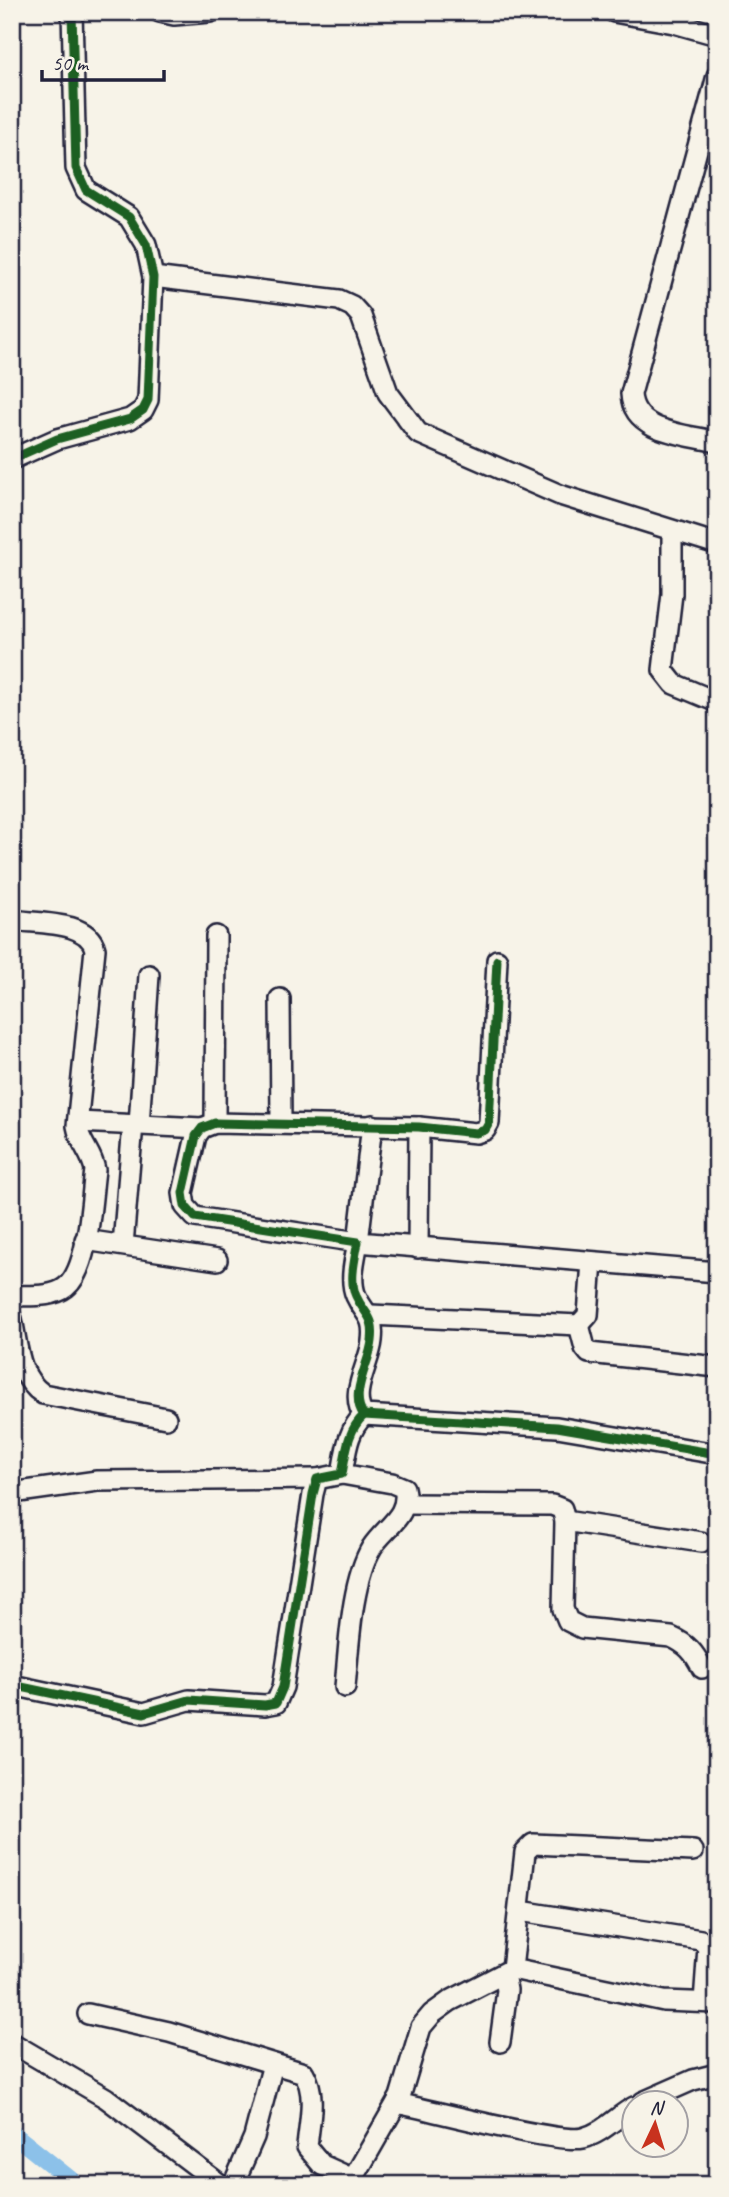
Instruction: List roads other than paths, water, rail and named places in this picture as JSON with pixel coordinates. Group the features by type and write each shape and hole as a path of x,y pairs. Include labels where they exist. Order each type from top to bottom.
{"street":[{"path":"12,459 57,439 130,419 143,411 149,390 153,277 140,231 118,208 86,190 79,179 72,83 72,12"},
{"path":"160,12 174,15 210,12"},
{"path":"614,12 674,23 717,35"},
{"path":"717,76 631,394 634,410 646,424 717,442"},
{"path":"153,277 339,300 352,306 366,326 393,404 418,433 431,442 473,456 560,495 717,544"},
{"path":"672,531 671,606 663,670 674,684 717,702"},
{"path":"12,920 82,930 92,938 95,949 78,1122 80,1143 93,1157 95,1170 82,1259 68,1285 43,1294 12,1296"},
{"path":"209,1126 216,936"},
{"path":"78,1122 209,1126 281,1122 419,1127 476,1133 485,1130 489,1123 497,960"},
{"path":"123,1245 149,975"},
{"path":"280,999 281,1122"},
{"path":"364,1415 358,1401 372,1341 371,1315 356,1295 353,1280 372,1125"},
{"path":"209,1126 196,1136 183,1193 184,1206 195,1217 358,1242 717,1272"},
{"path":"418,1248 419,1127"},
{"path":"85,1240 217,1260"},
{"path":"579,1325 588,1315 592,1262"},
{"path":"371,1315 579,1325"},
{"path":"12,1319 23,1373 32,1387 43,1394 166,1418"},
{"path":"579,1325 589,1353 717,1367"},
{"path":"342,1474 347,1440 356,1422 364,1415 557,1427 717,1454"},
{"path":"12,1493 97,1482 317,1479 342,1474 392,1483 404,1488 405,1504 372,1547 364,1566 352,1624 345,1687"},
{"path":"12,1685 144,1713 189,1700 265,1705 276,1703 283,1687 307,1521 317,1479"},
{"path":"405,1504 552,1505 562,1509 565,1521 563,1609 568,1621 582,1628 671,1637 695,1653 702,1668"},
{"path":"565,1521 701,1542"},
{"path":"500,2042 508,1972 520,1911 525,1852 533,1844 693,1851"},
{"path":"88,2014 169,2032 304,2073 310,2083 307,2147 322,2165 353,2182 397,2103 421,2027 432,2014 508,1972 664,2001 710,2003 708,1947 701,1940 520,1911"},
{"path":"12,2043 106,2098 221,2185"},
{"path":"233,2185 254,2137 274,2064"},
{"path":"675,2088 717,2074"},
{"path":"397,2103 550,2136 581,2138 597,2132 620,2117"}],"waterway":[{"path":"12,2133 77,2185"}]}
